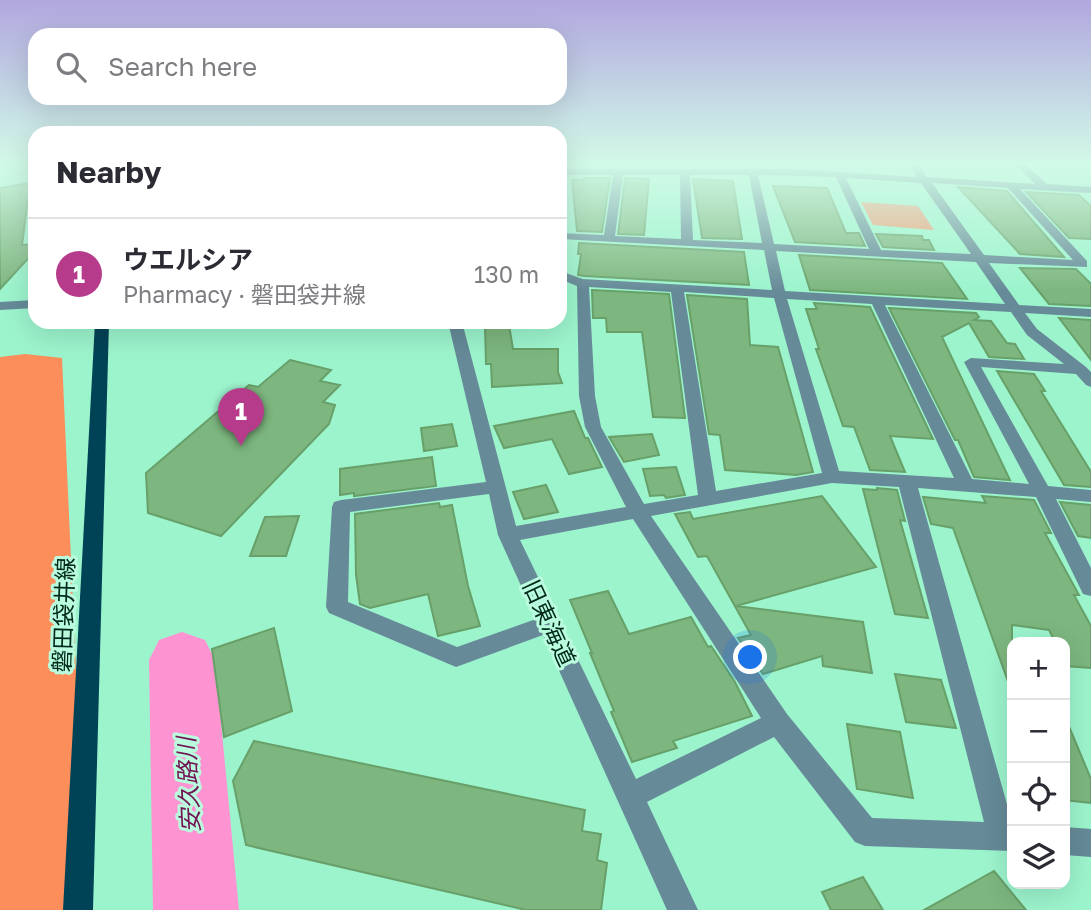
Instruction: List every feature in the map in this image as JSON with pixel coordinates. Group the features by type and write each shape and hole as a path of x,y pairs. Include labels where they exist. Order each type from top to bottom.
{"main road":[{"name":"磐田袋井線","path":"78,910 102,329"}],"street":[{"path":"609,238 613,206"},
{"path":"686,206 687,242"},
{"path":"761,206 779,294 832,477"},
{"path":"855,206 876,252"},
{"path":"944,206 1032,332 1086,376"},
{"path":"567,236 1083,264 1031,206"},
{"path":"567,277 583,282"},
{"path":"567,281 1091,313"},
{"path":"583,282 587,396 593,428 639,513 778,722 865,832 1007,837 907,481"},
{"path":"677,288 708,501"},
{"path":"877,301 966,485"},
{"path":"0,306 28,304"},
{"name":"旧東海道","path":"457,329 508,535 683,910"},
{"path":"1086,376 971,362 1042,491 1091,588"},
{"path":"508,535 832,477 1091,496"},
{"path":"496,487 341,508 337,607 456,657 550,624"},
{"path":"629,796 778,722"},
{"path":"1070,842 1091,844"}],"shaded area":[{"path":"863,206 918,206 934,230 873,225"},
{"path":"25,354 62,358 82,806 78,910 0,910 0,357"}],"building":[{"path":"0,206 27,206 22,245 28,245 28,259 0,289"},
{"path":"575,206 606,206 602,232 577,231"},
{"path":"621,206 647,206 644,235 618,234"},
{"path":"697,206 737,206 742,239 702,238"},
{"path":"781,206 835,206 846,233 859,233 865,246 795,242"},
{"path":"976,206 1020,206 1064,257 1020,254"},
{"path":"1040,206 1091,206 1091,239 1069,238"},
{"path":"876,234 922,236 923,240 929,240 934,250 883,247"},
{"path":"579,243 744,252 749,285 578,275 581,254 578,254"},
{"path":"799,255 942,263 967,299 810,290"},
{"path":"1020,268 1076,269 1091,284 1091,306 1049,304"},
{"path":"592,290 669,294 685,418 653,417 642,332 607,332 606,318 593,318"},
{"path":"687,295 747,299 750,345 778,347 813,472 796,475 725,470 720,435 709,434"},
{"path":"814,303 870,307 933,439 890,436 905,472 870,470 854,427 843,426 816,349 819,349 806,309 817,309"},
{"path":"889,308 976,313 979,317 974,320 991,321 1007,343 1015,344 1024,359 989,357 969,323 942,337 1010,480 974,477 958,440 955,440"},
{"path":"1059,318 1091,320 1091,360"},
{"path":"485,329 510,329 513,349 558,349 558,372 562,383 492,387 491,364 486,364"},
{"path":"290,360 331,370 320,381 340,385 323,402 335,405 329,424 221,536 148,513 146,473 249,385 258,387"},
{"path":"997,371 1034,374 1045,391 1041,391 1091,472 1091,487 1064,485"},
{"path":"574,411 585,438 588,438 602,467 569,474 552,439 504,448 494,426"},
{"path":"452,424 457,446 424,451 421,428"},
{"path":"652,434 659,455 624,462 609,437"},
{"path":"432,457 436,486 354,496 354,493 340,495 340,469"},
{"path":"676,467 685,495 666,498 664,495 650,496 643,469"},
{"path":"546,485 558,512 524,519 513,492"},
{"path":"863,489 897,490 905,521 900,520 928,618 895,614"},
{"path":"822,496 876,567 736,606 863,622 872,673 823,666 822,656 763,674 738,638 751,635 707,556 698,557 675,514 690,512 693,519"},
{"path":"982,496 1034,500 1051,533 1045,533 1079,595 1074,595 1091,626 1091,668 1070,666 1070,637 1052,637 1049,630 1012,625 1012,637 1007,637 1007,679 953,528 931,524 923,497 986,503"},
{"path":"1060,502 1091,505 1091,538 1078,536"},
{"path":"439,503 440,507 452,505 468,586 480,626 438,636 428,594 370,608 360,604 356,575 355,514"},
{"path":"299,516 286,556 250,556 265,517"},
{"path":"608,591 629,634 691,617 708,647 711,646 735,682 752,716 673,741 677,748 632,762 570,600"},
{"path":"274,628 292,711 224,737 212,649"},
{"path":"895,674 941,680 956,728 906,722"},
{"path":"847,724 900,732 913,798 857,789"},
{"path":"1070,729 1091,779 1091,803 1070,801"},
{"path":"254,741 585,810 582,831 601,834 597,860 607,863 601,910 526,910 246,845 233,781"},
{"path":"994,871 1026,910 924,910"},
{"path":"863,877 883,910 831,910 822,892"}],"waterway":[{"name":"安久路川","path":"182,660 196,910"}],"place":[{"name":"ウエルシア","path":"241,446"}]}
